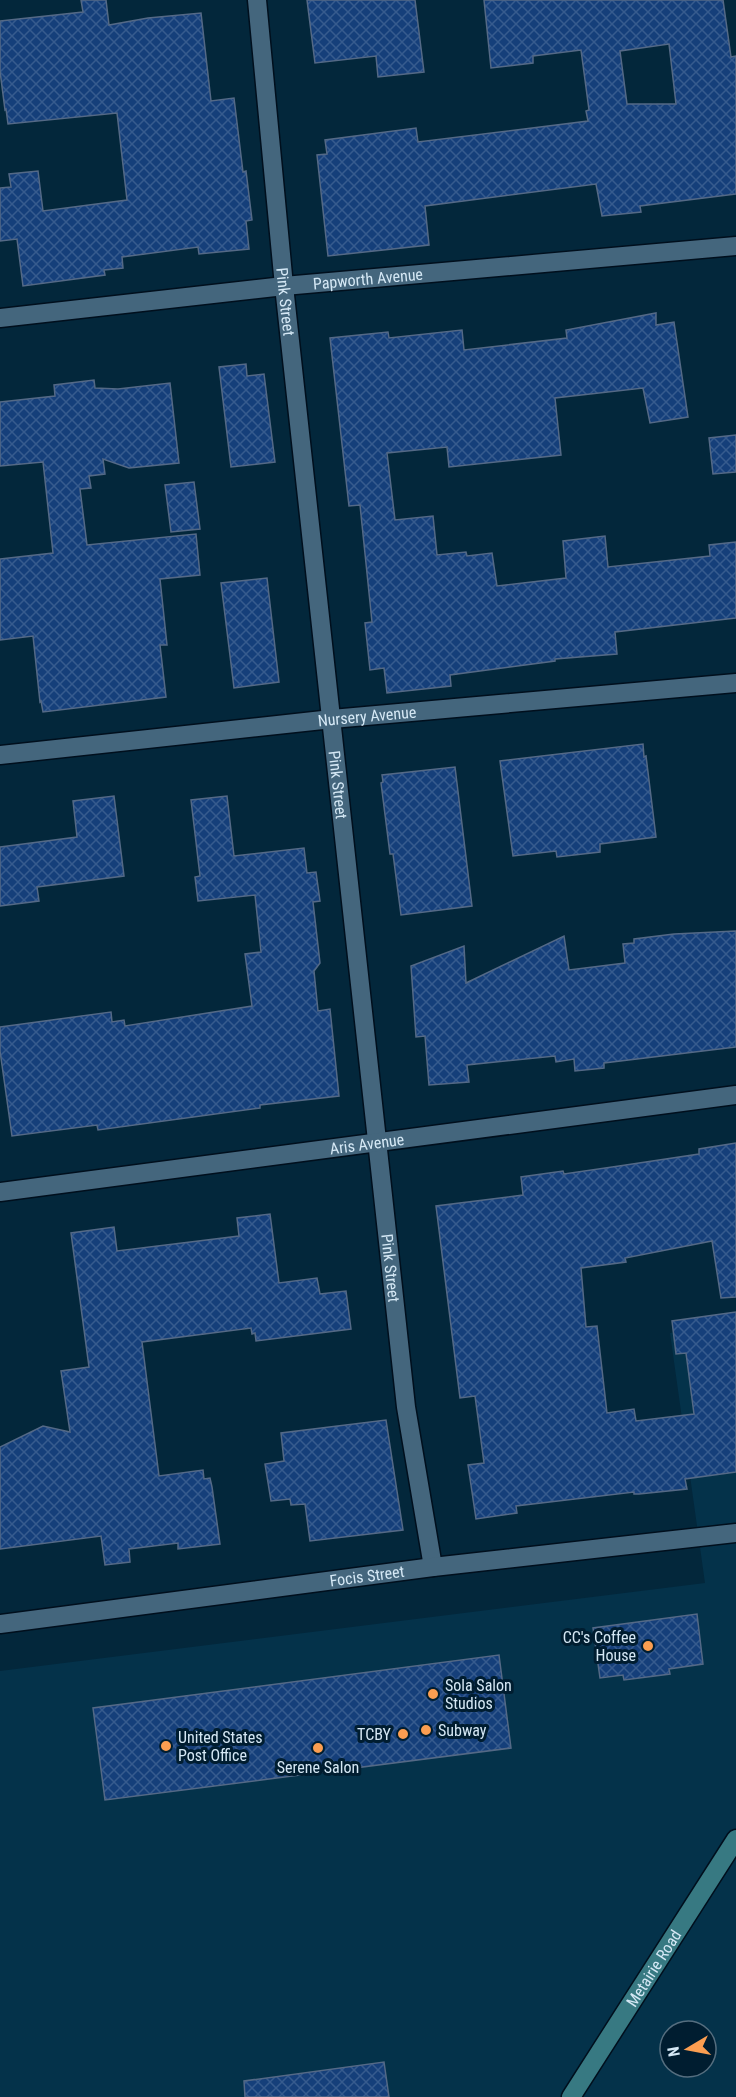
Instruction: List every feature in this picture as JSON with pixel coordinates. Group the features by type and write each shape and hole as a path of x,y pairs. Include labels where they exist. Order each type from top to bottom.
{"main road":[{"name":"Metairie Road","path":"571,2097 736,1839"}],"street":[{"name":"Pink Street","path":"257,0 284,286 406,1407 433,1567"},
{"name":"Papworth Avenue","path":"0,318 284,286 736,246"},
{"name":"Nursery Avenue","path":"0,755 332,719 736,683"},
{"name":"Aris Avenue","path":"0,1192 736,1095"},
{"name":"Focis Street","path":"0,1624 433,1567 736,1533"}],"shaded area":[{"path":"736,1324 736,2097 0,2097 0,1671 705,1583 670,1333"}],"building":[{"path":"81,0 106,0 109,25 148,18 201,13 211,101 234,98 243,172 246,171 252,220 246,221 249,249 199,254 198,247 122,257 123,268 104,270 105,275 23,286 17,239 0,241 0,188 11,187 9,174 38,171 43,211 127,200 117,113 8,124 0,71 0,21 83,12"},
{"path":"307,0 415,0 424,72 378,77 376,56 315,63"},
{"path":"484,0 723,0 731,57 736,56 736,194 640,206 641,212 602,216 596,184 425,206 429,245 328,256 317,155 327,154 325,140 416,128 418,142 588,121 586,111 589,110 581,50 533,56 533,63 491,68","holes":["669,44 676,104 627,104 620,51"]},
{"path":"656,313 656,325 674,322 688,417 650,423 643,388 555,398 561,455 449,467 447,447 387,453 395,520 433,516 437,555 466,552 467,556 492,553 497,586 566,578 563,541 605,536 608,567 710,556 709,545 736,542 736,618 615,632 617,654 555,659 555,661 450,675 451,686 387,693 384,668 370,670 365,623 372,622 360,505 349,506 330,338 388,332 389,338 462,330 464,350 567,338 566,330"},
{"path":"246,364 247,376 264,374 275,462 231,467 219,367"},
{"path":"94,380 95,388 118,389 170,383 179,463 129,468 103,459 105,474 89,476 91,488 80,489 87,545 196,534 200,575 160,579 167,645 160,645 166,697 43,712 33,636 0,640 0,559 53,553 43,462 0,466 0,402 55,396 54,385"},
{"path":"736,435 736,472 713,474 709,438"},
{"path":"194,482 200,529 171,532 165,485"},
{"path":"267,578 279,682 234,688 221,583"},
{"path":"643,744 656,837 600,844 600,852 557,857 556,851 513,856 500,761"},
{"path":"455,767 472,906 401,915 393,854 390,854 381,783 383,782 382,775"},
{"path":"114,796 124,876 37,887 39,901 0,906 0,847 77,837 73,801"},
{"path":"227,796 234,856 304,848 307,873 316,872 320,901 313,902 320,963 314,971 318,1011 330,1009 339,1096 260,1105 260,1108 98,1130 97,1125 12,1136 0,1051 0,1027 111,1012 112,1022 124,1020 125,1026 252,1006 245,954 261,952 255,895 198,901 195,877 200,876 191,800"},
{"path":"736,931 736,1047 604,1063 604,1068 575,1071 574,1059 556,1062 555,1056 467,1065 469,1082 429,1085 425,1036 416,1037 411,966 464,946 466,983 564,936 569,970 625,963 623,944 634,943 634,939 674,934"},
{"path":"736,1143 736,1297 721,1298 712,1241 625,1258 626,1262 581,1268 586,1327 597,1326 607,1413 634,1409 636,1421 694,1414 686,1353 676,1354 672,1321 736,1312 736,1472 685,1479 687,1489 639,1494 634,1494 634,1492 516,1506 517,1513 476,1519 468,1465 484,1463 475,1396 460,1398 436,1206 523,1195 521,1177 563,1171 564,1174 699,1154 699,1149"},
{"path":"270,1214 279,1283 317,1278 320,1294 346,1291 351,1329 256,1341 255,1333 252,1334 251,1328 142,1342 159,1476 203,1470 204,1479 210,1478 220,1544 178,1549 178,1543 129,1549 130,1562 105,1565 101,1536 0,1549 0,1447 43,1426 70,1432 61,1371 89,1367 71,1233 114,1227 117,1251 239,1236 237,1218"},
{"path":"386,1420 403,1530 310,1541 305,1504 291,1505 290,1499 271,1501 265,1464 284,1461 281,1433"},
{"name":"CC's Coffee House","path":"697,1614 703,1664 669,1669 670,1674 624,1680 623,1675 600,1678 593,1628"},
{"path":"499,1655 511,1748 105,1800 93,1708"},
{"path":"384,2062 389,2097 245,2097 244,2081"}],"place":[{"name":"CC's Coffee House","path":"648,1646"},
{"name":"Sola Salon Studios","path":"433,1694"},
{"name":"Subway","path":"426,1730"},
{"name":"TCBY","path":"403,1734"},
{"name":"United States Post Office","path":"166,1746"},
{"name":"Serene Salon","path":"318,1748"}]}
